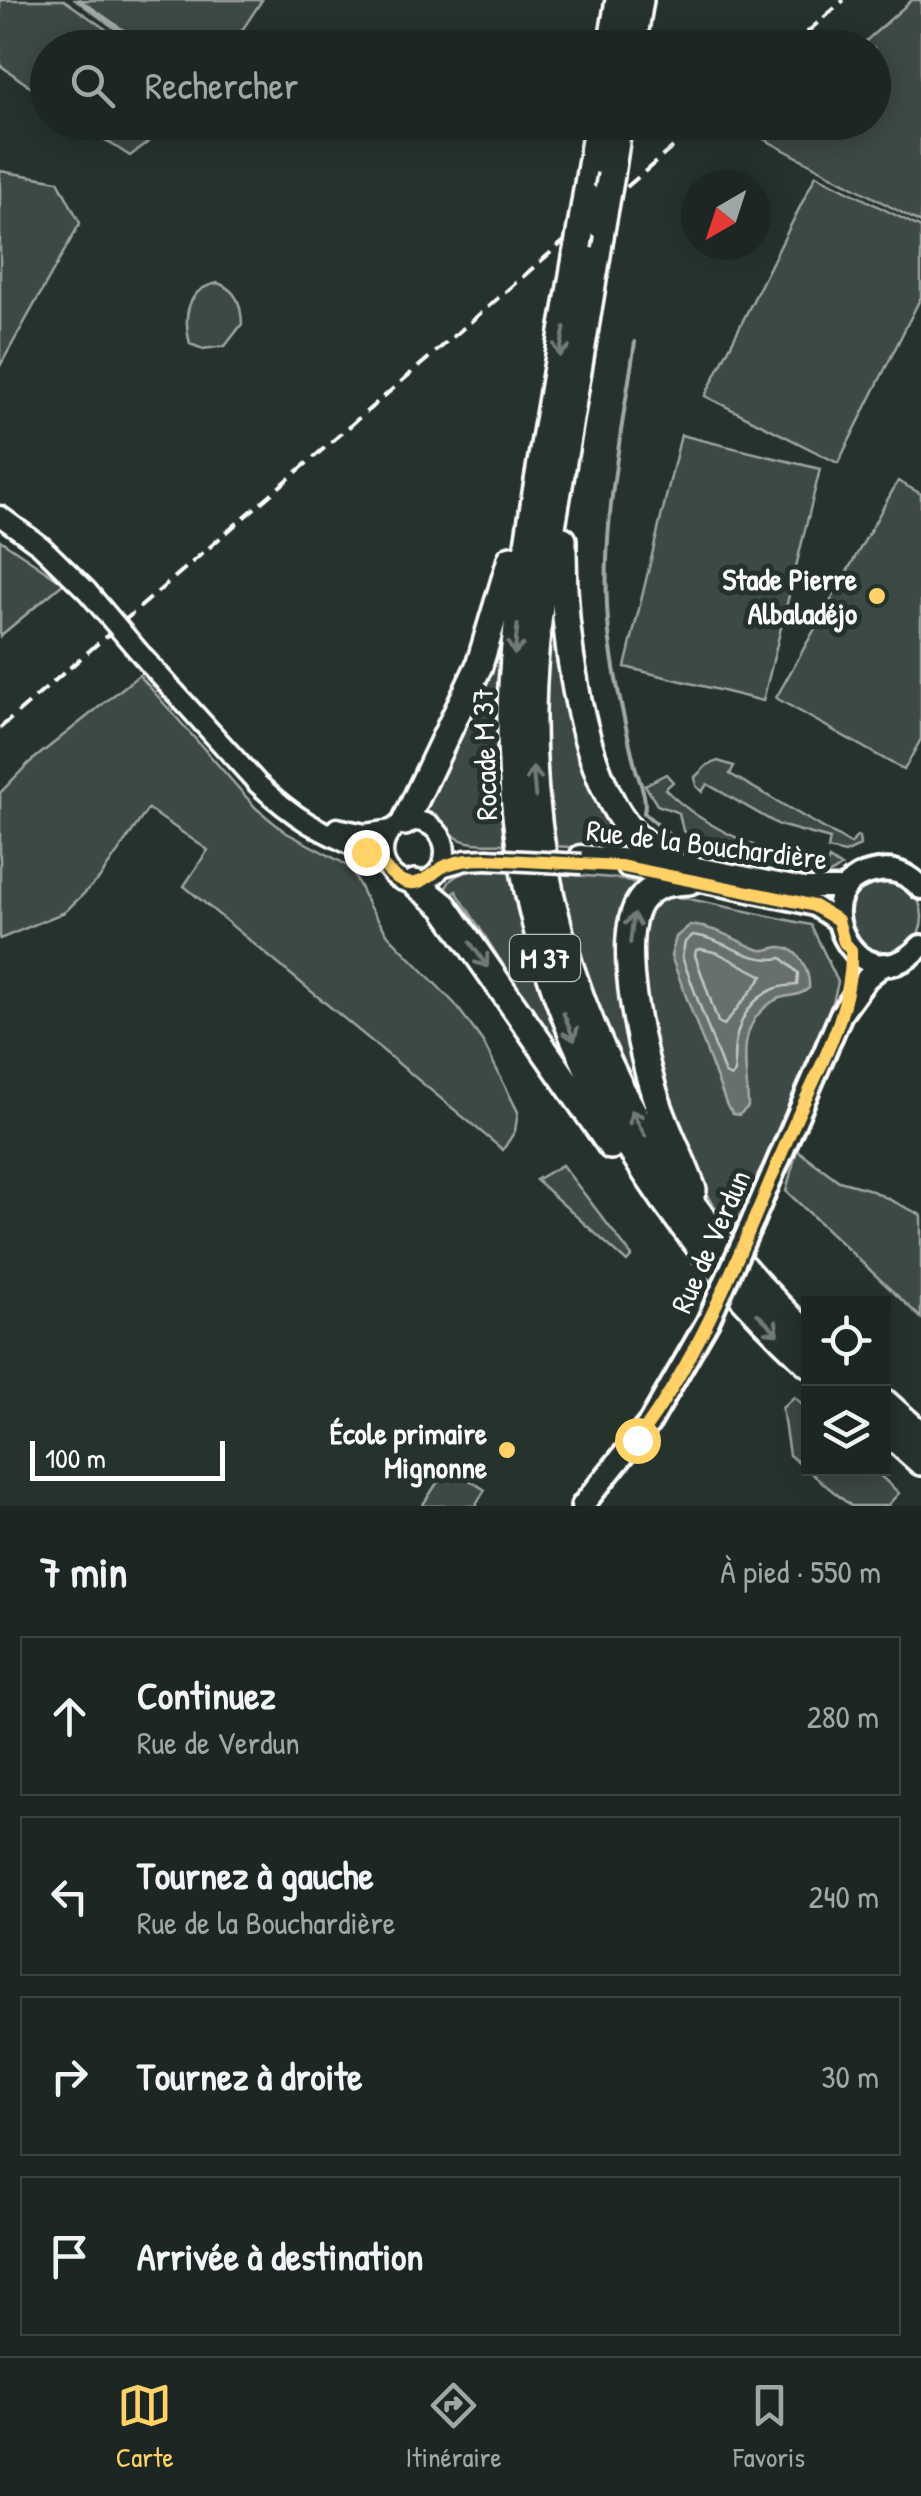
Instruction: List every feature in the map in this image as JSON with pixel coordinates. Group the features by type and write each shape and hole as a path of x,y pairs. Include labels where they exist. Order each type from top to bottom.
{"highway":[{"path":"614,30 619,0"},
{"path":"635,30 640,0"},
{"name":"Rocade M 37","path":"595,140 519,606 512,683 514,786 524,863 543,951 573,1037 618,1129 669,1210 739,1295 801,1356"},
{"name":"Rocade M 37","path":"616,140 542,592 533,684 534,772 544,859 566,958 602,1052 648,1141 705,1224 801,1328"},
{"path":"566,442 564,616 580,705 604,780 622,818 640,840 681,871 639,902 631,923 630,956 636,1012 651,1084 705,1224"},
{"path":"398,826 480,666 501,602 515,540 539,474"},
{"path":"414,883 444,906 620,1158 669,1210"},
{"path":"891,1408 921,1435"},
{"path":"891,1435 921,1462"}],"main road":[{"path":"884,964 861,958 844,942 838,920 841,898 862,876 876,871 889,870 917,879"},
{"name":"Rue de Verdun","path":"848,1001 884,964 907,958 921,946"},
{"name":"Rue de Verdun","path":"589,1500 650,1422 708,1322 848,1001 851,950"}],"street":[{"path":"0,516 41,546 87,591 258,784 296,815 385,864 397,878 414,883 430,879 441,867 445,853 442,838 426,823 365,834 325,823 300,809 238,761"},
{"path":"385,864 382,850 398,826"},
{"name":"Rue de la Bouchardière","path":"442,838 487,854 581,859 804,888 847,888"},
{"name":"Rue de la Bouchardière","path":"441,867 487,854"},
{"name":"Rue de la Bouchardière","path":"581,859 681,871 814,906 838,920"}],"shaded area":[{"path":"0,0 64,0 107,30 30,30 30,87 0,65"},
{"path":"76,0 262,0 242,30 117,30"},
{"path":"912,0 921,0 921,223 766,140 891,140 891,30 878,30"},
{"path":"105,140 151,140 130,156"},
{"path":"0,171 58,181 80,223 0,366"},
{"path":"816,175 921,228 921,297 838,463 705,396"},
{"path":"218,283 237,299 242,324 225,346 203,349 190,344 189,305 199,291"},
{"path":"681,435 820,469 763,701 625,667"},
{"name":"Stade Pierre Albaladéjo","path":"898,481 921,494 921,739 904,770 776,698"},
{"path":"0,540 64,583 0,636"},
{"path":"554,587 633,851 554,846 546,717"},
{"path":"501,635 504,639 499,738 508,844 474,843 456,837 423,809 460,738"},
{"path":"139,675 256,808 285,832 353,872 388,935 455,1004 483,1042 518,1112 515,1131 503,1150 184,886 208,850 148,809 99,879 65,912 0,939 0,793 29,763"},
{"path":"718,761 734,766 730,774 851,844 859,837 860,846 845,853 828,849 830,839 779,825 707,784 702,792 695,777"},
{"path":"666,774 673,782 665,789 719,829 804,863 825,869 829,859 841,867 828,874 813,875 694,837 683,831 679,813 657,805 645,785"},
{"path":"477,870 512,871 540,977 577,1080 456,891 450,898 446,891 453,878"},
{"path":"558,874 643,884 633,903 660,1134 617,1058 591,994"},
{"path":"885,880 899,882 911,891 920,903 920,931 911,943 899,952 885,954 871,952 859,943 850,931 848,917 850,903 859,891 871,882"},
{"path":"658,896 685,898 811,925 838,982 831,1011 733,1231 713,1203 676,1130 650,1044 638,963 639,928"},
{"path":"797,1150 839,1181 868,1189 921,1215 921,1318 786,1191"},
{"path":"562,1165 632,1256 627,1262 536,1180"},
{"path":"794,1397 801,1404 801,1465 789,1455 782,1408"},
{"path":"448,1466 485,1490 475,1506 422,1506"},
{"path":"815,1476 881,1476 899,1493 887,1506 851,1506"}],"water":[{"path":"690,925 717,931 760,950 787,948 798,956 808,975 809,988 772,1002 752,1024 745,1050 748,1107 739,1115 727,1106 671,956 676,937"}],"waterway":[{"path":"79,0 122,30"},
{"path":"635,342 609,524 609,633 623,714 644,794 644,813 673,838"},
{"path":"673,838 687,845 735,855"}],"railway":[{"path":"810,30 844,0"},
{"path":"0,728 681,140"}],"place":[{"name":"Stade Pierre Albaladéjo","path":"877,596"},
{"name":"École primaire Mignonne","path":"507,1450"}],"route":[{"path":"366,852 406,882 423,882 441,867 466,860 620,866 798,902 838,920 844,942 851,950 848,1001 708,1322 637,1440"}]}
